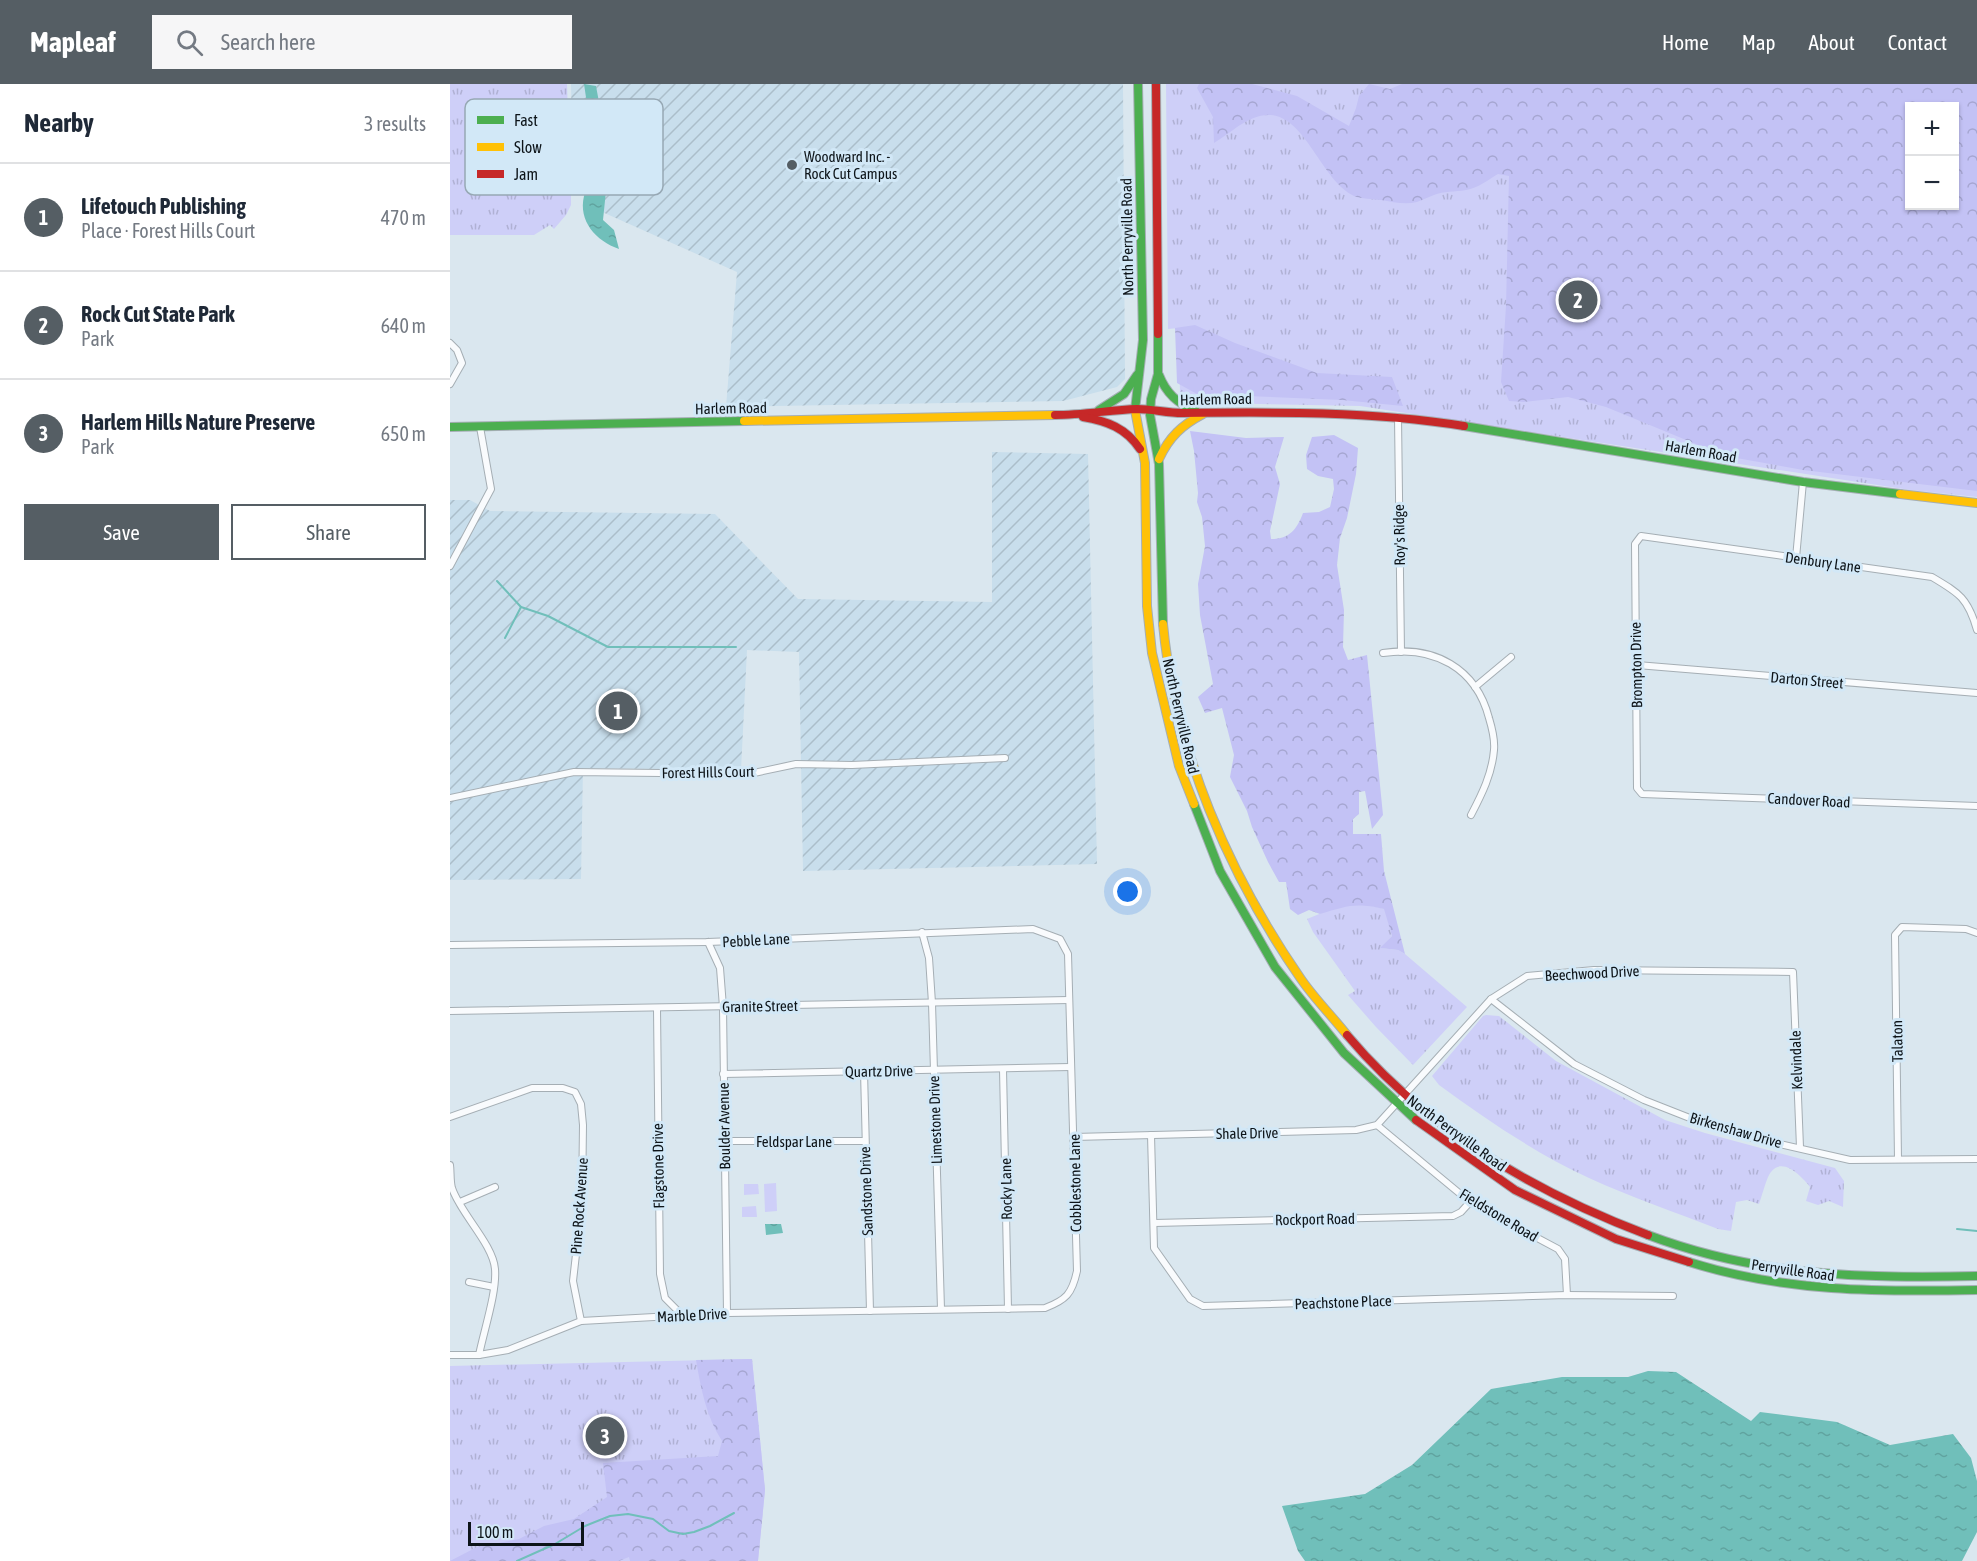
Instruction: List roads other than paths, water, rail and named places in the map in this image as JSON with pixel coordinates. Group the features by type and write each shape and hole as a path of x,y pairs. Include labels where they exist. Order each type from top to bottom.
{"main road":[{"name":"North Perryville Road","path":"1138,84 1143,355 1135,409 1144,461 1146,579 1152,650 1169,737 1198,824 1230,893 1257,941 1311,1016 1341,1050 1395,1104 1434,1137 1501,1182 1569,1220 1612,1239"},
{"name":"North Perryville Road","path":"1156,84 1158,374 1149,409 1159,459 1161,580 1167,653 1189,750 1217,833 1254,906 1298,975 1362,1053 1403,1094 1485,1155 1552,1196 1621,1226"},
{"path":"1071,415 1097,412 1124,393 1136,378 1143,355"},
{"path":"1158,374 1162,384 1175,400 1188,408 1204,413"},
{"name":"Harlem Road","path":"450,427 1071,415 1135,409 1172,413 1305,412 1398,417 1547,439 1803,482 1977,502"},
{"path":"1159,459 1165,444 1175,430 1204,413"},
{"path":"1071,415 1118,426 1136,443 1144,461"},
{"name":"Perryville Road","path":"1621,1226 1690,1249 1754,1265 1827,1275 1919,1278 1977,1276"},
{"name":"Perryville Road","path":"1612,1239 1692,1265 1731,1275 1784,1284 1837,1290 1977,1290"}],"street":[{"path":"450,343 457,350 462,363 450,384"},
{"name":"Roy's Ridge","path":"1398,417 1401,652"},
{"path":"450,566 491,489 480,427"},
{"path":"1796,558 1803,482"},
{"name":"Denbury Lane","path":"1641,536 1932,577 1959,593 1973,616 1977,630"},
{"name":"Brompton Drive","path":"1641,536 1635,544 1637,788 1642,794"},
{"path":"1383,653 1428,654 1448,661 1464,672 1485,701 1494,747 1487,782 1471,815"},
{"path":"1474,687 1511,657"},
{"name":"Darton Street","path":"1637,665 1977,693"},
{"name":"Forest Hills Court","path":"450,798 574,772 749,774 796,764 852,765 1005,758"},
{"name":"Candover Road","path":"1642,794 1977,806"},
{"name":"Talaton","path":"1898,1159 1895,935 1902,927 1966,928 1977,933"},
{"name":"Pebble Lane","path":"450,945 708,942 1033,929 1060,939"},
{"name":"Limestone Drive","path":"922,932 929,958 932,1003 940,1309"},
{"name":"Cobblestone Lane","path":"940,1309 1045,1308 1061,1302 1073,1288 1077,1271 1070,1000 1068,954 1060,939"},
{"name":"Boulder Avenue","path":"708,942 720,968 723,1007 727,1313"},
{"name":"Beechwood Drive","path":"1403,1094 1491,999 1527,976 1594,970 1792,972"},
{"name":"Kelvindale","path":"1792,972 1800,1147"},
{"name":"Birkenshaw Drive","path":"1491,999 1574,1064 1644,1100 1705,1124 1749,1137 1850,1160 1977,1159"},
{"name":"Granite Street","path":"450,1011 1070,1000"},
{"name":"Flagstone Drive","path":"657,1009 660,1274 665,1298 682,1315"},
{"name":"Quartz Drive","path":"723,1074 1071,1067"},
{"name":"Rocky Lane","path":"1003,1069 1008,1309"},
{"name":"Sandstone Drive","path":"864,1071 870,1311"},
{"name":"Pine Rock Avenue","path":"450,1117 532,1088 563,1088 575,1092 581,1104 583,1125 582,1201 573,1281 581,1321"},
{"path":"1377,1125 1403,1094"},
{"name":"Shale Drive","path":"1074,1137 1356,1131 1377,1125"},
{"name":"Fieldstone Road","path":"1377,1125 1470,1202 1558,1249 1565,1259 1567,1295"},
{"name":"Peachstone Place","path":"1151,1135 1154,1248 1190,1299 1203,1306 1567,1295 1673,1296"},
{"name":"Feldspar Lane","path":"724,1141 865,1141"},
{"path":"450,1165 452,1188 488,1249 495,1267 494,1287 479,1354"},
{"path":"460,1202 495,1187"},
{"name":"Rockport Road","path":"1154,1223 1453,1216 1461,1212 1470,1202"},
{"path":"469,1282 494,1287"},
{"name":"Marble Drive","path":"450,1355 508,1350 581,1321 727,1313 940,1309"}],"water":[{"path":"584,84 596,86 598,99 586,99"},
{"path":"606,195 603,220 614,230 619,249 603,241 586,222 584,196"},
{"path":"765,1224 781,1224 783,1233 766,1235"},
{"path":"1648,1371 1676,1372 1751,1421 1760,1412 1837,1422 1890,1445 1953,1434 1971,1458 1977,1481 1977,1532 1962,1561 1305,1561 1298,1551 1282,1506 1365,1494 1412,1465 1491,1389 1562,1377 1628,1377"}],"waterway":[{"path":"497,581 521,607 548,616 608,647 736,647"},
{"path":"505,638 521,607"},
{"path":"1957,1229 1977,1231"},
{"path":"517,1561 555,1544 585,1526 610,1516 628,1514 653,1519 669,1531 683,1534 710,1526 734,1513"}],"place":[{"name":"Woodward Inc. - Rock Cut Campus","path":"792,165"},
{"name":"Rock Cut State Park","path":"1578,300"},
{"name":"Lifetouch Publishing","path":"618,711"},
{"name":"Harlem Hills Nature Preserve","path":"605,1436"}]}
